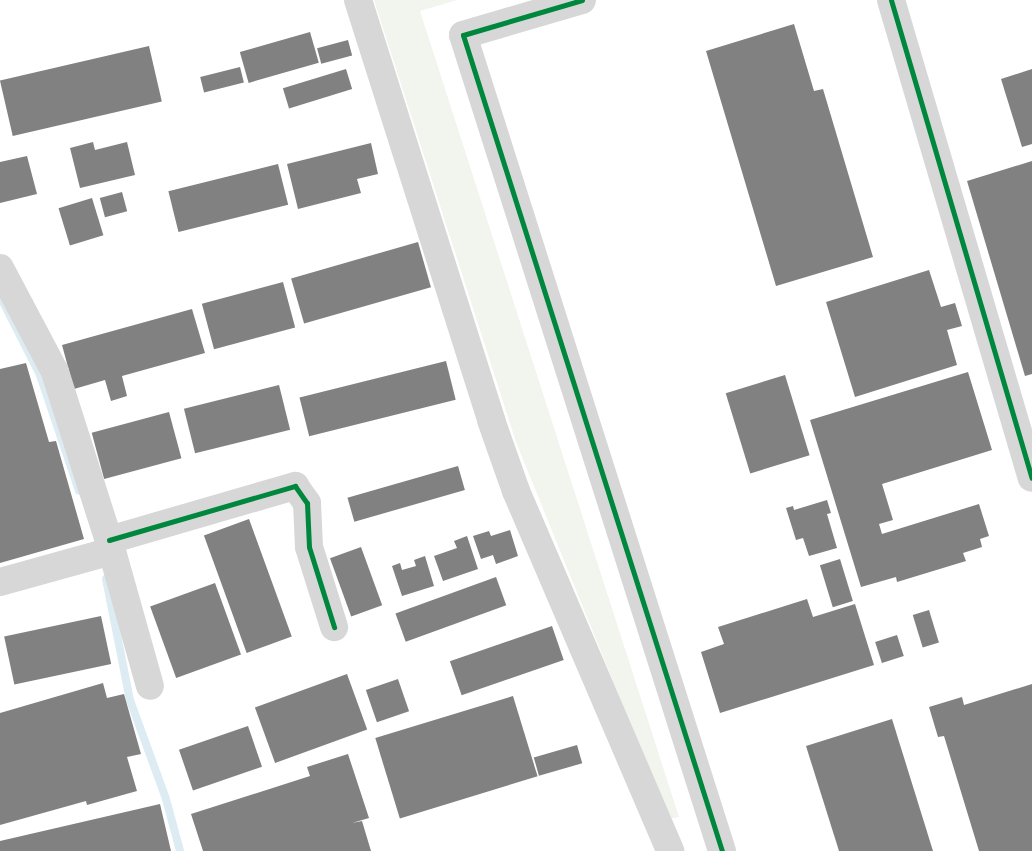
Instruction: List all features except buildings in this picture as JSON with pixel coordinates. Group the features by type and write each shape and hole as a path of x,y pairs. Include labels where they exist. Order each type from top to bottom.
{"street":[{"path":"358,0 491,420 516,491 670,851"},
{"path":"582,0 463,35 722,851"},
{"path":"891,0 1032,478"},
{"path":"0,268 55,372 110,545 150,686"},
{"path":"0,582 296,486 307,503 309,548 334,627"}],"shaded area":[{"path":"374,0 457,0 420,11 679,817 669,819 516,442"}],"waterway":[{"path":"1,298 40,375 79,491"},
{"path":"106,579 130,700 166,799 180,851"}],"cycle path":[{"path":"582,0 463,35 722,851"},
{"path":"891,0 1032,478"},
{"path":"109,540 295,486 307,503 309,547 334,627"}]}
